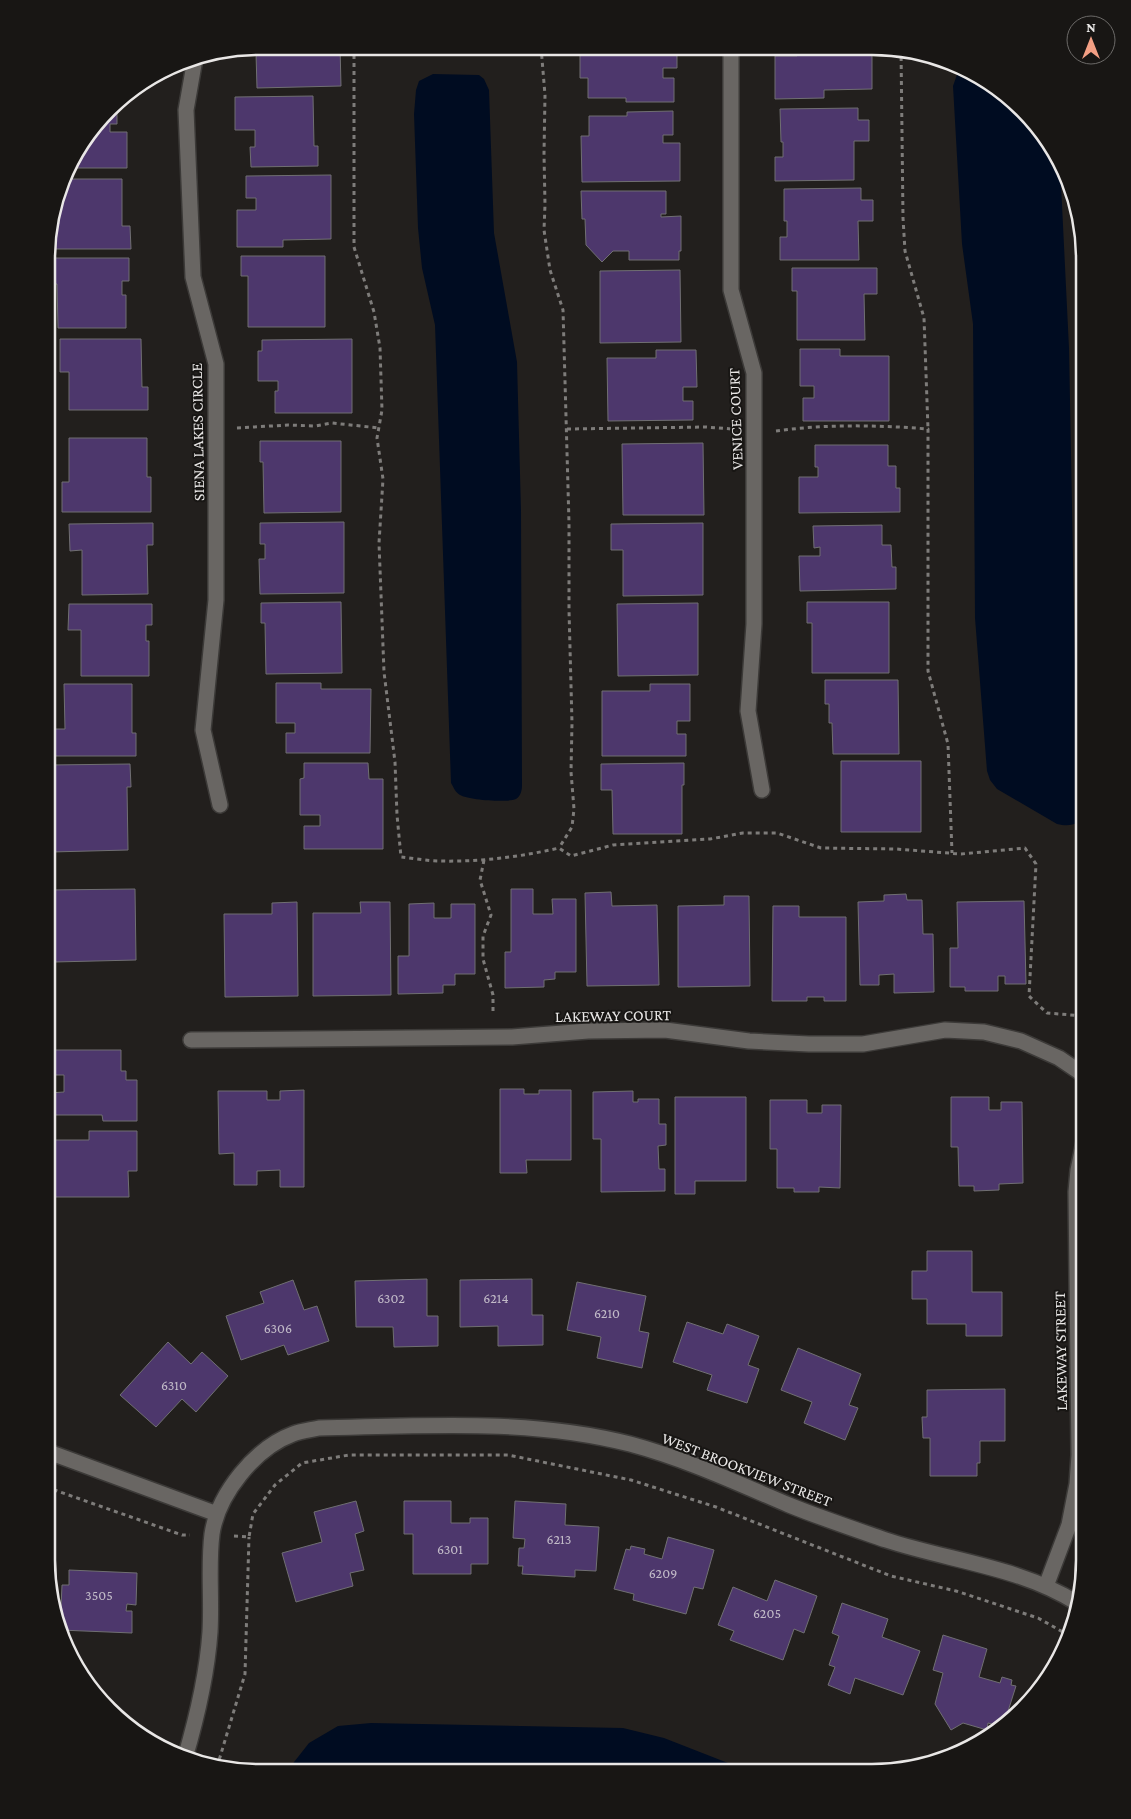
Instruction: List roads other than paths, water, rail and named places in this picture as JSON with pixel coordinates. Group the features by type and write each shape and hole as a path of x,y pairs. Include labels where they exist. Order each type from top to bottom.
{"street":[{"name":"VENICE COURT","path":"730,55 731,290 754,373 754,624 748,711 762,790"},
{"name":"SIENA LAKES CIRCLE","path":"194,66 186,110 193,278 216,364 216,600 203,730 220,805"},
{"name":"LAKEWAY COURT","path":"191,1040 512,1037 588,1031 664,1030 749,1041 863,1044 945,1030 984,1032 1021,1041 1059,1058 1076,1070"},
{"name":"WEST BROOKVIEW STREET","path":"186,1750 203,1687 208,1657 211,1550 217,1514 231,1487 252,1461 266,1449 292,1435 318,1428 498,1425 564,1431 630,1444 693,1463 791,1506 888,1540 1005,1572 1046,1586 1072,1600"},
{"path":"55,1454 217,1514"},
{"name":"LAKEWAY STREET","path":"1046,1586 1069,1525 1076,1493"}],"water":[{"path":"433,74 479,75 484,79 489,90 494,233 517,362 521,511 522,785 519,796 516,799 505,801 464,797 457,793 451,783 435,325 422,268 418,228 414,114 416,90 419,81"},
{"path":"957,74 962,76 985,89 1016,115 1042,146 1061,183 1069,348 1076,718 1076,824 1069,825 1057,824 997,789 990,780 987,771 975,618 973,324 962,244 953,86"},
{"path":"371,1723 623,1728 664,1738 731,1764 292,1764 309,1743 338,1726"}]}
